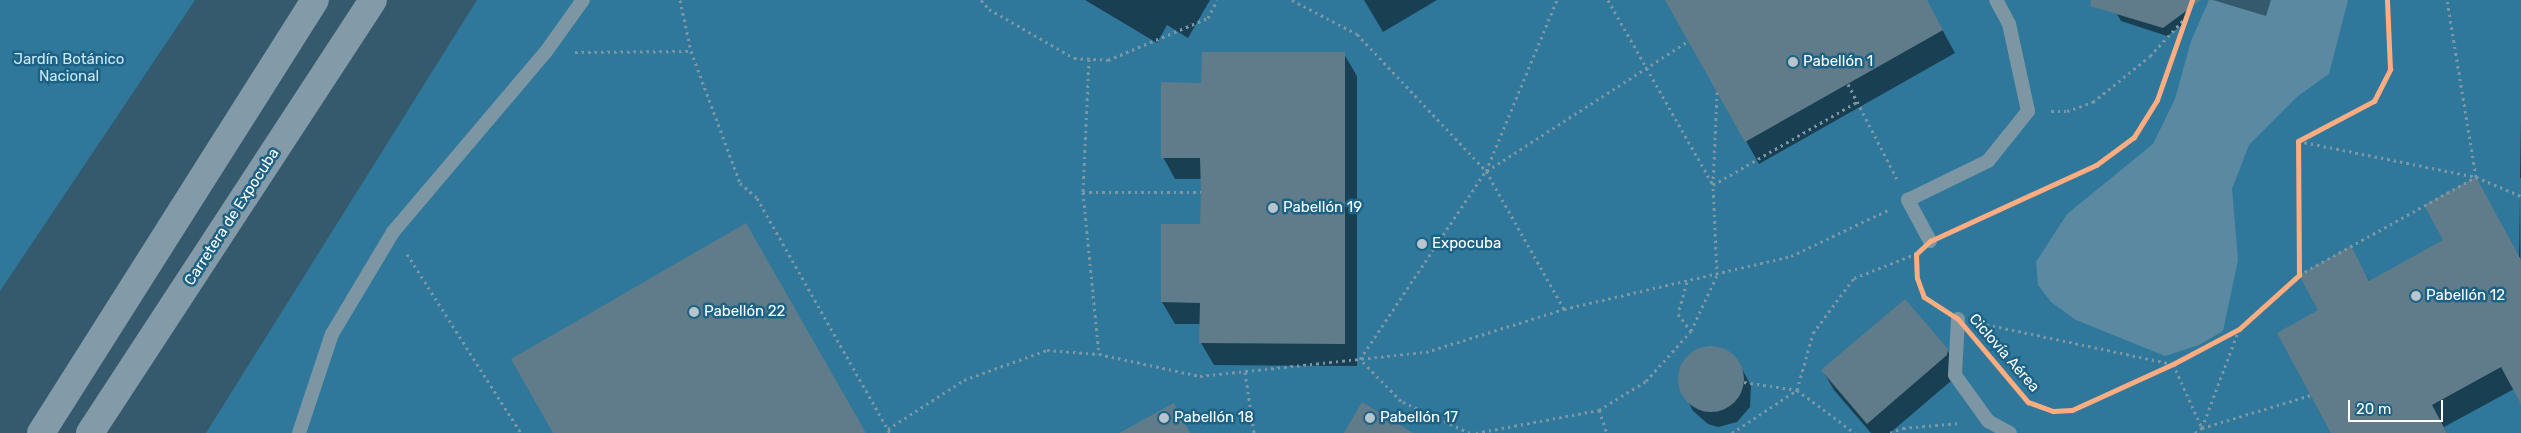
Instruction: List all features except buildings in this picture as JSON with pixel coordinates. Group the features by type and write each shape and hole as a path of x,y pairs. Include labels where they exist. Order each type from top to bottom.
{"main road":[{"path":"40,433 315,0"},
{"name":"Carretera de Expocuba","path":"90,433 373,0"}],"lane":[{"path":"299,433 332,334 394,232 545,53 583,0"},
{"path":"1930,241 1908,200 1988,161 2028,111 2009,24 1996,0"},
{"path":"1958,319 1955,376 1988,420 2010,433"}],"path":[{"path":"680,0 691,51 740,183 757,198 890,433"},
{"path":"981,0 989,9 1074,58 1108,60 1208,18 1217,0"},
{"path":"1292,0 1357,34 1486,171 1564,309"},
{"path":"1360,359 1486,171 1557,0"},
{"path":"1608,0 1713,185"},
{"path":"2446,0 2476,177"},
{"path":"2179,36 2189,8"},
{"path":"2028,111 2067,111 2094,102 2150,56 2186,17"},
{"path":"1486,171 1688,41"},
{"path":"545,53 691,51"},
{"path":"1090,58 1083,192 1099,354"},
{"path":"888,429 964,380 1047,350 1099,354 1200,376 1426,352 1564,309 1687,282 1791,256 1908,200 1848,84"},
{"path":"1476,433 1599,410 1646,380 1691,331 1716,275 1713,185 1717,92"},
{"path":"1713,185 1857,102"},
{"path":"2298,142 2307,137"},
{"path":"2298,142 2476,177 2521,196"},
{"path":"2298,142 2298,151"},
{"path":"2293,281 2300,275 2476,177"},
{"path":"1083,192 1201,192"},
{"path":"394,232 521,433"},
{"path":"1732,433 1797,390 1813,333 1854,278 1916,254 1916,262"},
{"path":"2299,265 2300,275"},
{"path":"1687,282 1678,314 1691,331"},
{"path":"1958,319 2173,364"},
{"path":"2230,333 2245,323"},
{"path":"2202,428 2238,329"},
{"path":"1360,359 1401,401 1470,433"},
{"path":"2165,368 2181,360"},
{"path":"2173,364 2202,428"},
{"path":"1244,372 1254,433"},
{"path":"1744,382 1797,390 1855,433"},
{"path":"2195,433 2202,428 2311,395"},
{"path":"1599,410 1607,433"},
{"path":"1890,433 1903,428 1988,420"}],"green space":[{"name":"Jardín Botánico Nacional","path":"0,0 195,0 0,291"},
{"name":"Expocuba","path":"477,0 2521,0 2521,433 206,433"}],"shaded area":[{"path":"2209,0 2348,0 2329,74 2298,96 2249,145 2232,189 2238,260 2223,331 2199,345 2165,356 2076,320 2051,302 2038,285 2036,262 2067,214 2153,144 2175,99 2191,41"}],"pier":[{"path":"2213,0 2271,0 2266,16"}],"cycle path":[{"name":"Ciclovía Aérea","path":"2192,0 2157,100 2134,137 2096,165 1930,241 1916,254 1917,278 1924,297 1958,319 2028,402 2053,411 2072,410 2173,364 2239,329 2299,275 2298,141 2374,101 2390,69 2387,0"}],"place":[{"name":"Pabellón 1","path":"1793,62"},
{"name":"Pabellón 19","path":"1273,208"},
{"name":"Expocuba","path":"1422,244"},
{"name":"Pabellón 12","path":"2416,296"},
{"name":"Pabellón 22","path":"694,312"},
{"name":"Pabellón 18","path":"1164,418"},
{"name":"Pabellón 17","path":"1370,418"}]}
